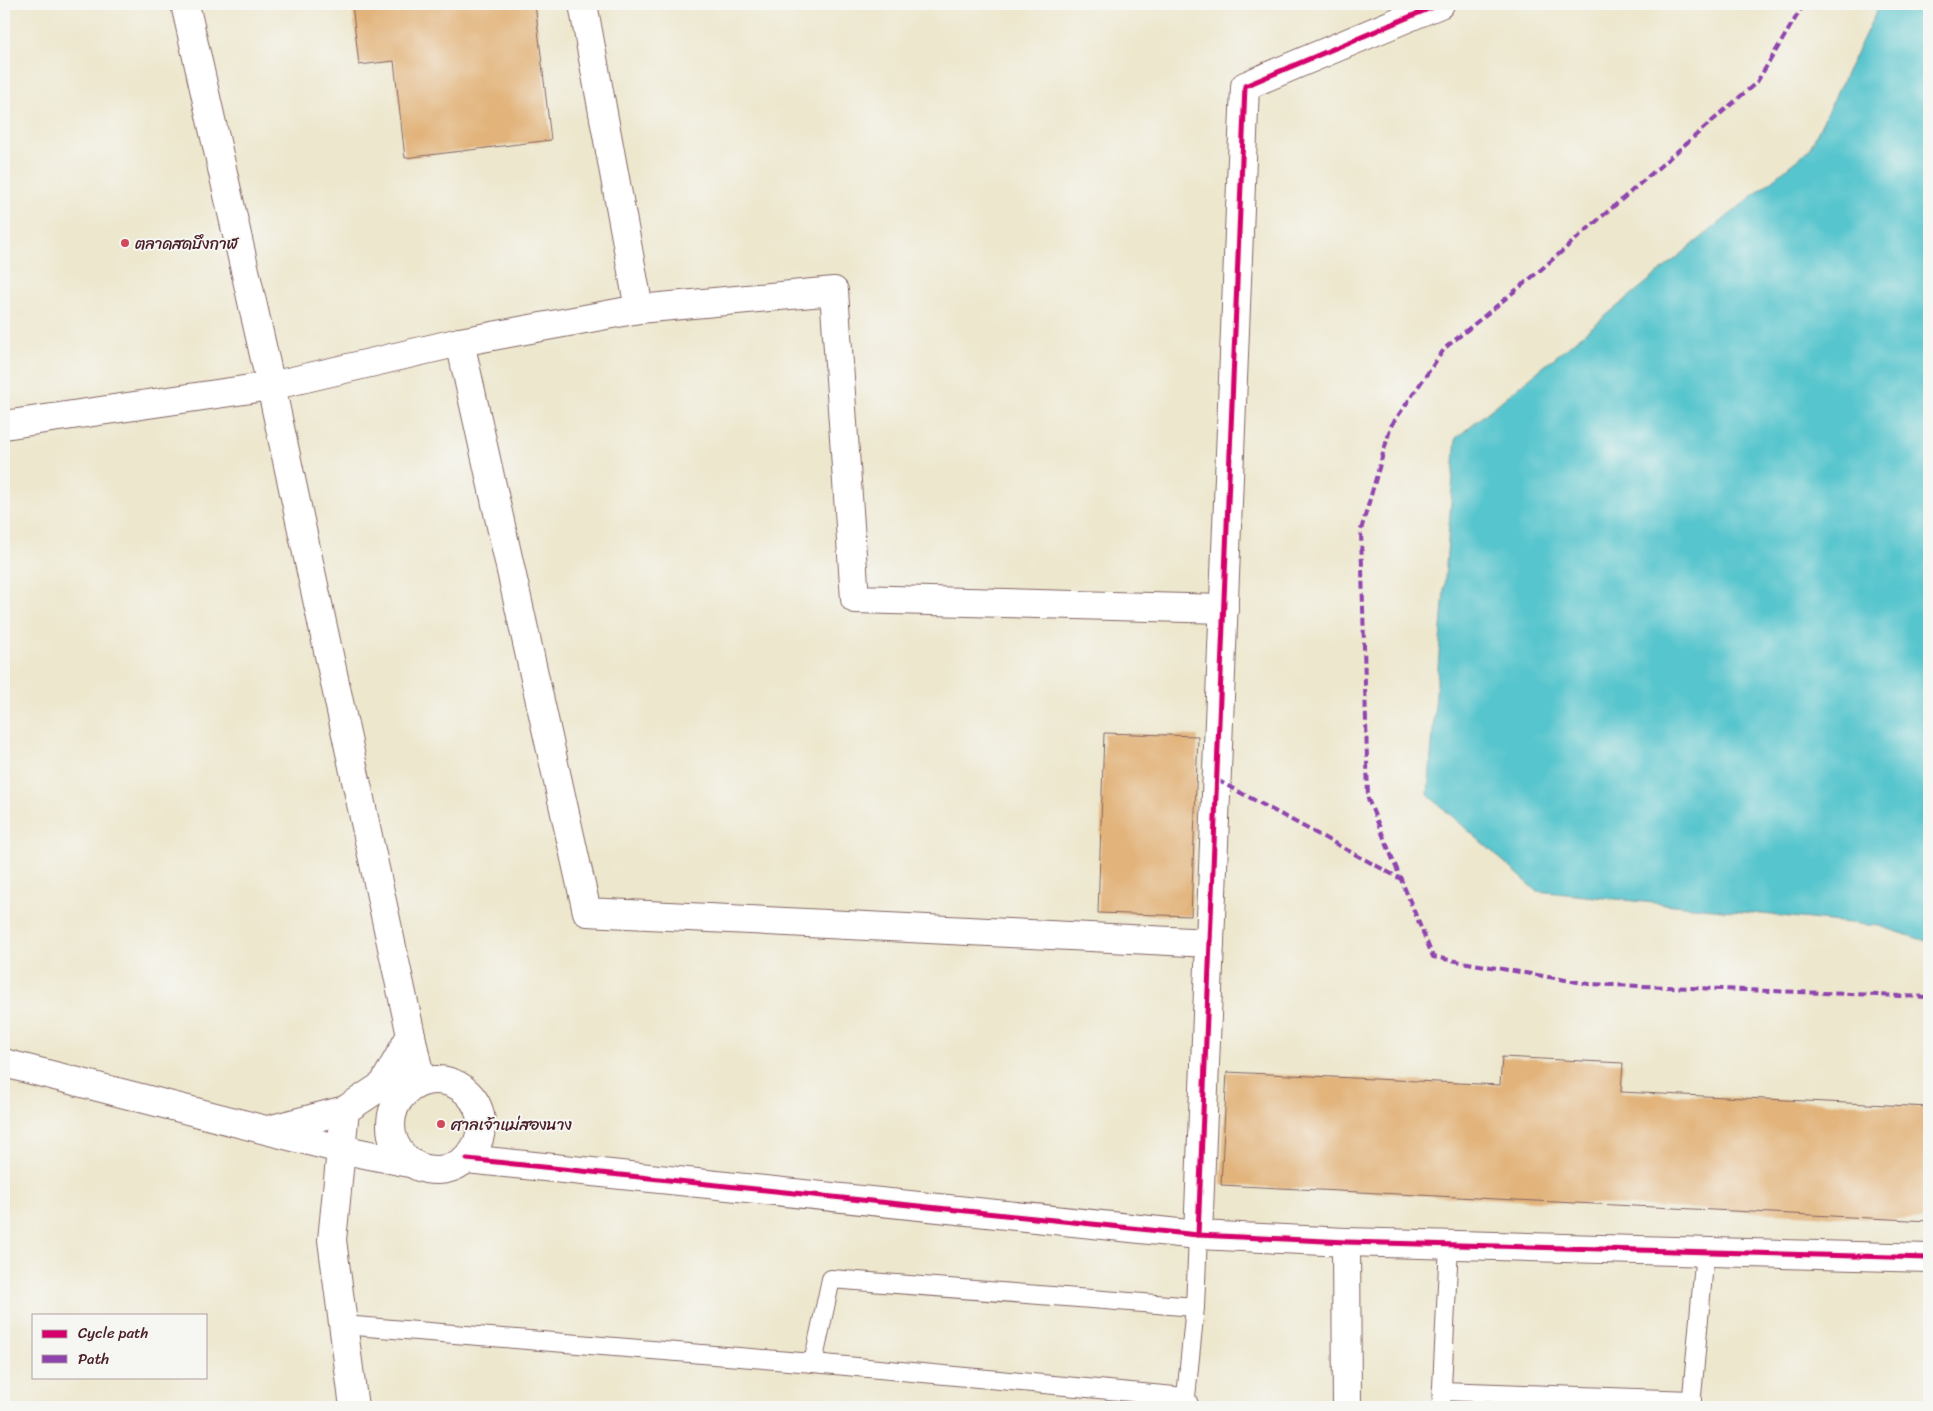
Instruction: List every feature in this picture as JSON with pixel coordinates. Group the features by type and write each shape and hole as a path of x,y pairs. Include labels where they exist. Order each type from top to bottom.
{"street":[{"path":"186,4 271,386 421,1082"},
{"path":"583,4 640,309"},
{"path":"1198,1235 1245,86 1440,4"},
{"path":"4,425 271,386 460,342 640,309 834,291 855,599 1224,609"},
{"path":"460,342 586,912 1210,943"},
{"path":"267,1130 345,1110 383,1085 411,1035"},
{"path":"4,1062 340,1149 410,1163 429,1171 449,1169 467,1159 479,1141 482,1121 475,1102 461,1086 441,1080 421,1082 403,1093 393,1110 390,1130 397,1149 410,1163"},
{"path":"345,1110 332,1240 354,1407"},
{"path":"467,1159 1198,1235 1346,1242 1929,1258"},
{"path":"1346,1242 1347,1407"}],"lane":[{"path":"343,1325 813,1363 1188,1402 1198,1235"},
{"path":"1449,1245 1442,1399 1691,1404 1705,1252"},
{"path":"813,1363 832,1279 1195,1307"}],"water":[{"path":"1880,4 1929,4 1929,942 1879,926 1537,891 1428,795 1456,438 1809,150"}],"building":[{"path":"352,4 535,4 551,140 405,158 394,61 359,65"},
{"path":"1104,733 1198,736 1191,916 1098,913"},
{"path":"1502,1057 1623,1063 1621,1092 1929,1107 1929,1221 1221,1185 1227,1072 1500,1085"}],"marked path":[{"path":"1804,4 1757,82 1537,273 1445,348 1391,426 1361,530 1368,799 1433,957 1589,984 1929,997"},
{"path":"1217,780 1401,879"}],"cycle path":[{"path":"1198,1235 1245,86 1440,4"},
{"path":"467,1159 1198,1235 1346,1242 1929,1258"}],"place":[{"name":"ตลาดสดบึงกาฬ","path":"125,243"},
{"name":"ศาลเจ้าแม่สองนาง","path":"441,1124"}]}
